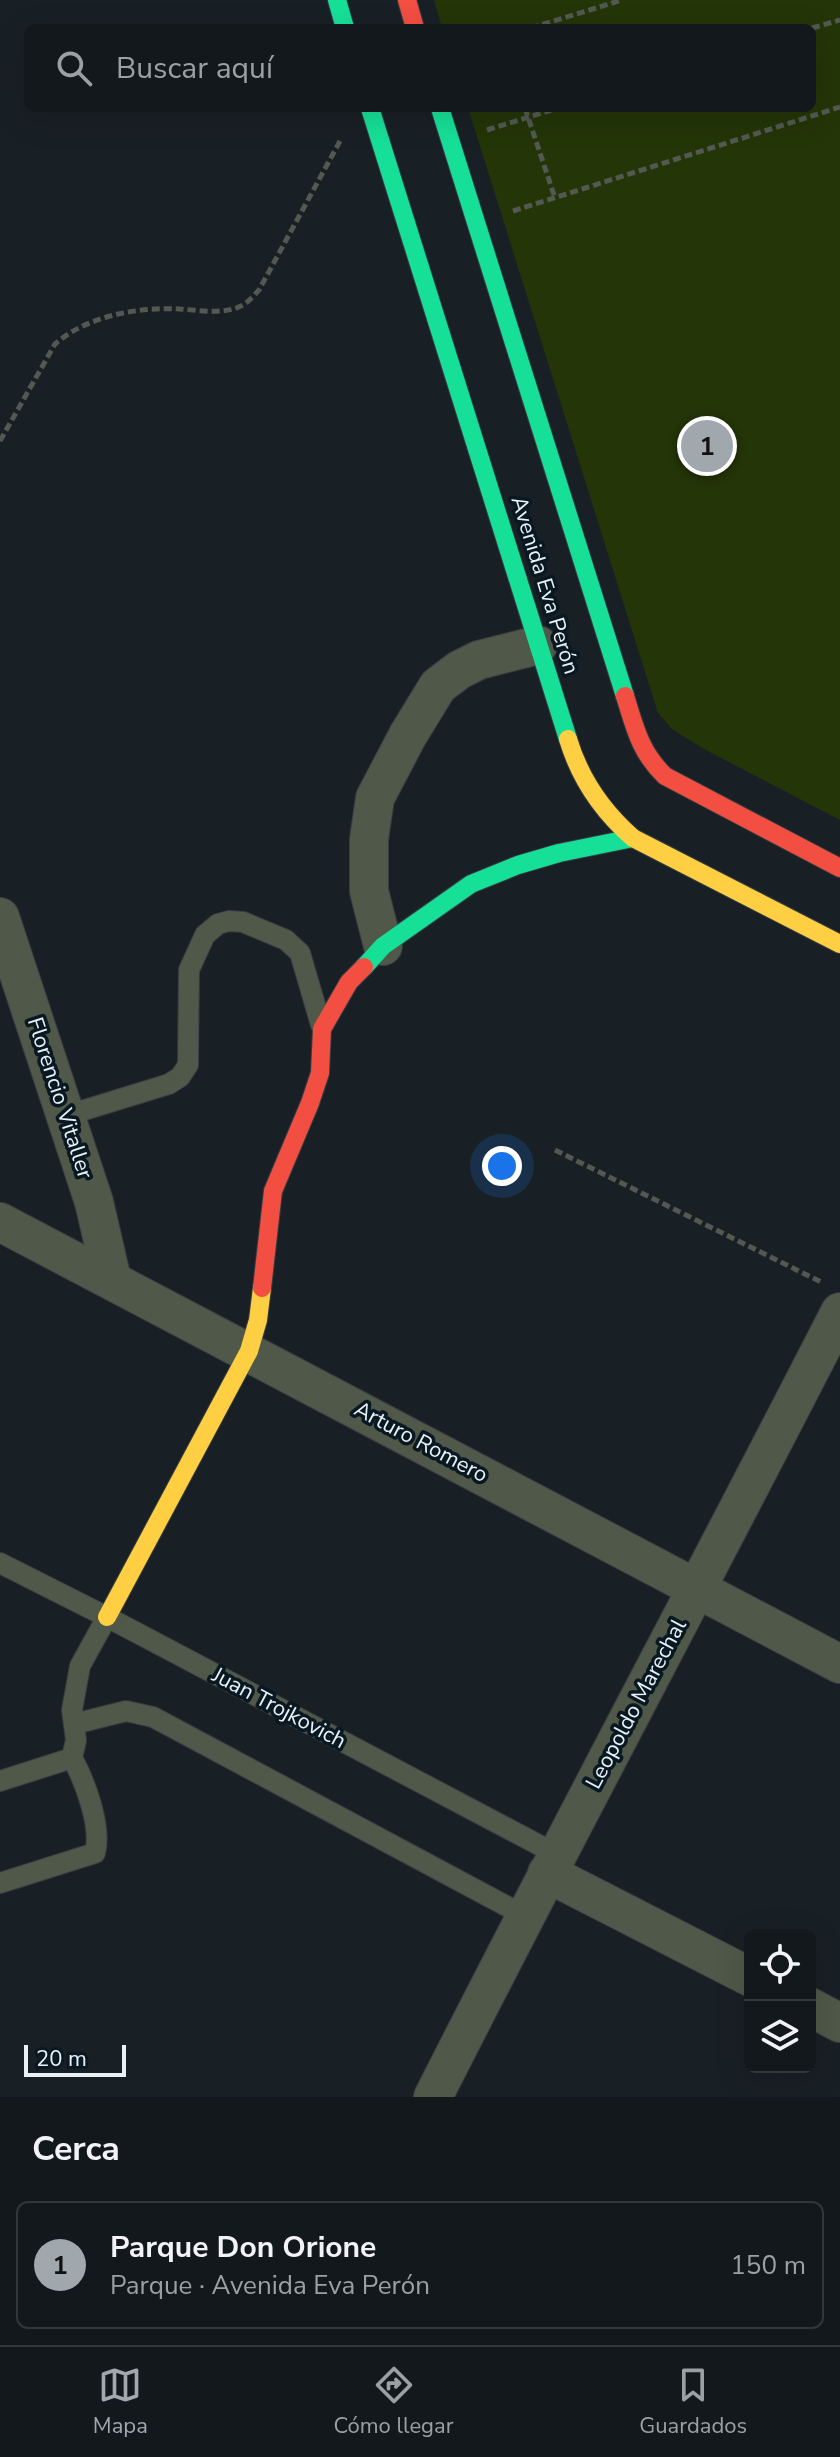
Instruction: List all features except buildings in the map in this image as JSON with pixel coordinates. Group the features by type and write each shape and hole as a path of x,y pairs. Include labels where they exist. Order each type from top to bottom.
{"main road":[{"path":"337,0 344,24"},
{"path":"407,0 414,24"},
{"name":"Avenida Eva Perón","path":"371,112 575,762 589,792 605,814 633,838 770,900 840,944"},
{"name":"Avenida Eva Perón","path":"441,112 638,739 649,761 665,776 792,851 840,868"},
{"path":"107,1617 249,1351 258,1320 273,1191 320,1073 322,1029 349,982 383,946 471,884 559,853 633,838"}],"street":[{"path":"383,946 369,891 369,839 375,798 438,686 479,660 538,645"},
{"name":"Florencio Vitaller","path":"0,917 94,1202 112,1280"},
{"name":"Arturo Romero","path":"0,1222 840,1664"},
{"name":"Leopoldo Marechal","path":"433,2097 552,1863 698,1588 833,1298"},
{"name":"Juan Trojkovich","path":"552,1863 744,1974"},
{"path":"816,2010 840,2023"}],"lane":[{"path":"65,1116 169,1084 180,1077 188,1065 189,970 205,935 218,924 243,922 286,940 300,953 322,1029"},
{"name":"Juan Trojkovich","path":"0,1563 107,1617 552,1863"},
{"path":"0,1883 95,1853 98,1842 84,1780 72,1758 76,1740 72,1710 80,1666 107,1617"},
{"path":"74,1724 126,1711 153,1717 525,1916"},
{"path":"0,1781 72,1758"}],"path":[{"path":"544,24 622,0"},
{"path":"816,27 840,20"},
{"path":"475,223 840,107"},
{"path":"526,112 555,198"},
{"path":"450,142 545,112"},
{"path":"0,441 55,344 68,332 91,322 163,308 225,311 243,306 259,290 343,136"},
{"path":"555,1150 833,1298"}],"green space":[{"path":"434,0 840,0 840,820 704,749 672,729 658,713 469,112 816,112 816,24 441,24"}],"traffic: fast":[{"path":"337,0 344,24"},
{"path":"371,112 568,739"},
{"path":"441,112 625,696"},
{"path":"364,967 383,946 471,884 559,853 633,838"}],"traffic: slow":[{"path":"568,739 593,793 633,838 840,944"},
{"path":"107,1617 249,1351 258,1320 262,1288"}],"traffic: jam":[{"path":"407,0 414,24"},
{"path":"625,696 644,749 665,776 840,868"},
{"path":"262,1288 273,1191 320,1073 322,1029 349,982 364,967"}],"place":[{"name":"Parque Don Orione","path":"707,446"}]}
